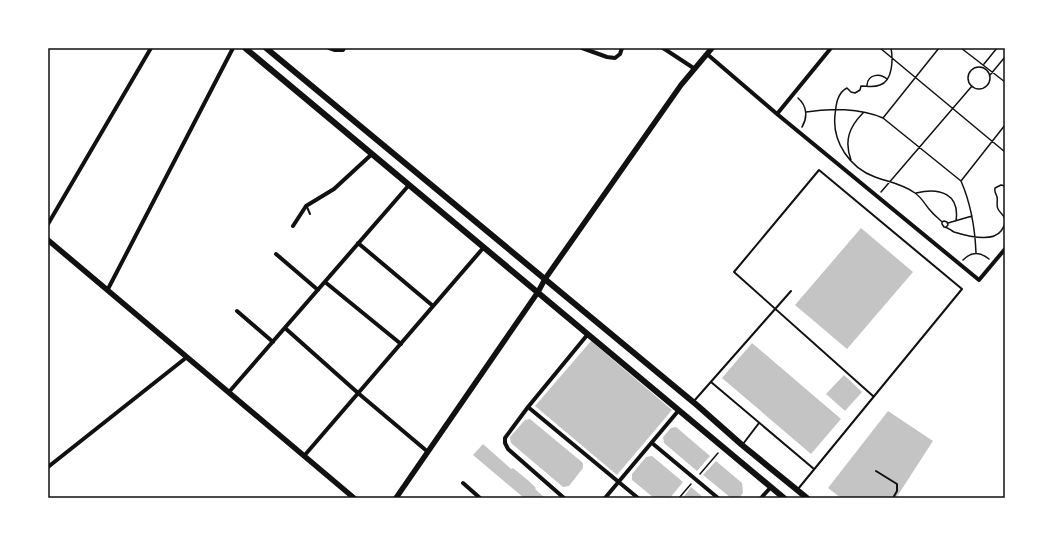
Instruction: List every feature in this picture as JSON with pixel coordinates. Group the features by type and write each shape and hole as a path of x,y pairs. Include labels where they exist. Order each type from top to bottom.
{"main road":[{"path":"245,48 784,498"},
{"path":"266,48 807,498"},
{"path":"409,185 419,175"},
{"path":"734,456 742,445"}],"street":[{"path":"48,224 151,48"},
{"path":"108,290 233,48"},
{"path":"329,48 335,50 344,50 344,48"},
{"path":"582,48 607,57 615,58 620,54 622,48"},
{"path":"662,48 695,69"},
{"path":"396,498 538,292 545,279 677,92 712,48"},
{"path":"777,114 831,48"},
{"path":"707,54 777,114 979,280 1005,249"},
{"path":"293,226 306,206 334,189 372,154"},
{"path":"229,392 409,185"},
{"path":"48,240 354,498"},
{"path":"358,243 433,306"},
{"path":"304,456 484,247"},
{"path":"276,254 318,290"},
{"path":"325,282 401,344"},
{"path":"237,311 273,342"},
{"path":"285,328 358,393 428,452"},
{"path":"564,498 508,449 505,445 506,436 588,334"},
{"path":"48,467 187,357"},
{"path":"528,407 638,498"},
{"path":"605,498 679,410"},
{"path":"652,443 718,498"},
{"path":"463,483 480,498"},
{"path":"761,498 771,487"}],"lane":[{"path":"797,490 962,289 820,170 734,272 873,396"},
{"path":"306,206 310,214"},
{"path":"693,402 791,291"},
{"path":"711,382 814,469"},
{"path":"742,445 759,423"},
{"path":"876,471 897,484 897,491 892,498"}],"path":[{"path":"880,48 1005,152"},
{"path":"891,48 892,58 888,79 880,85 861,86 860,90 855,93 851,92 847,88 838,97 835,124 842,151 852,162 868,174 904,186 916,193 934,215 942,222 942,225 949,230 959,233 990,238 996,236 1005,224 1005,219 997,207 997,197 994,191 998,186 1005,186"},
{"path":"883,118 939,48"},
{"path":"961,48 984,64 1005,82"},
{"path":"982,67 997,48"},
{"path":"990,75 1005,58"},
{"path":"982,67 988,70 990,75 990,81 986,87 979,89 972,86 969,80 970,73 974,68 982,67"},
{"path":"867,86 867,82 873,76 881,75 888,79"},
{"path":"877,196 972,86"},
{"path":"794,94 804,105 806,112 805,121 799,132"},
{"path":"806,112 824,109 872,113 883,118 961,181 967,194 972,216 976,253"},
{"path":"852,162 847,147 849,136 854,124 864,112"},
{"path":"961,181 1005,125"},
{"path":"916,193 934,190 949,196 956,208 956,222"},
{"path":"942,222 956,222 972,216"},
{"path":"946,227 948,223"},
{"path":"959,264 972,253 982,254 994,262"},
{"path":"679,498 723,447"}],"building":[{"path":"861,228 913,272 847,349 795,305"},
{"path":"591,341 672,410 617,475 535,406"},
{"path":"752,343 841,419 811,454 722,378"},
{"path":"844,375 862,392 845,411 826,394"},
{"path":"888,411 933,441 896,498 841,498 828,488"},
{"path":"530,419 583,463 583,468 569,486 563,487 511,443 510,437 525,420"},
{"path":"676,427 710,456 697,471 664,443 663,437 671,428"},
{"path":"483,444 511,469 513,468 530,482 545,498 524,498 473,455"},
{"path":"652,456 683,482 670,498 654,498 632,480 632,474 646,457"},
{"path":"716,461 742,483 743,493 739,498 731,498 703,475"},
{"path":"691,487 704,498 683,498"}]}
